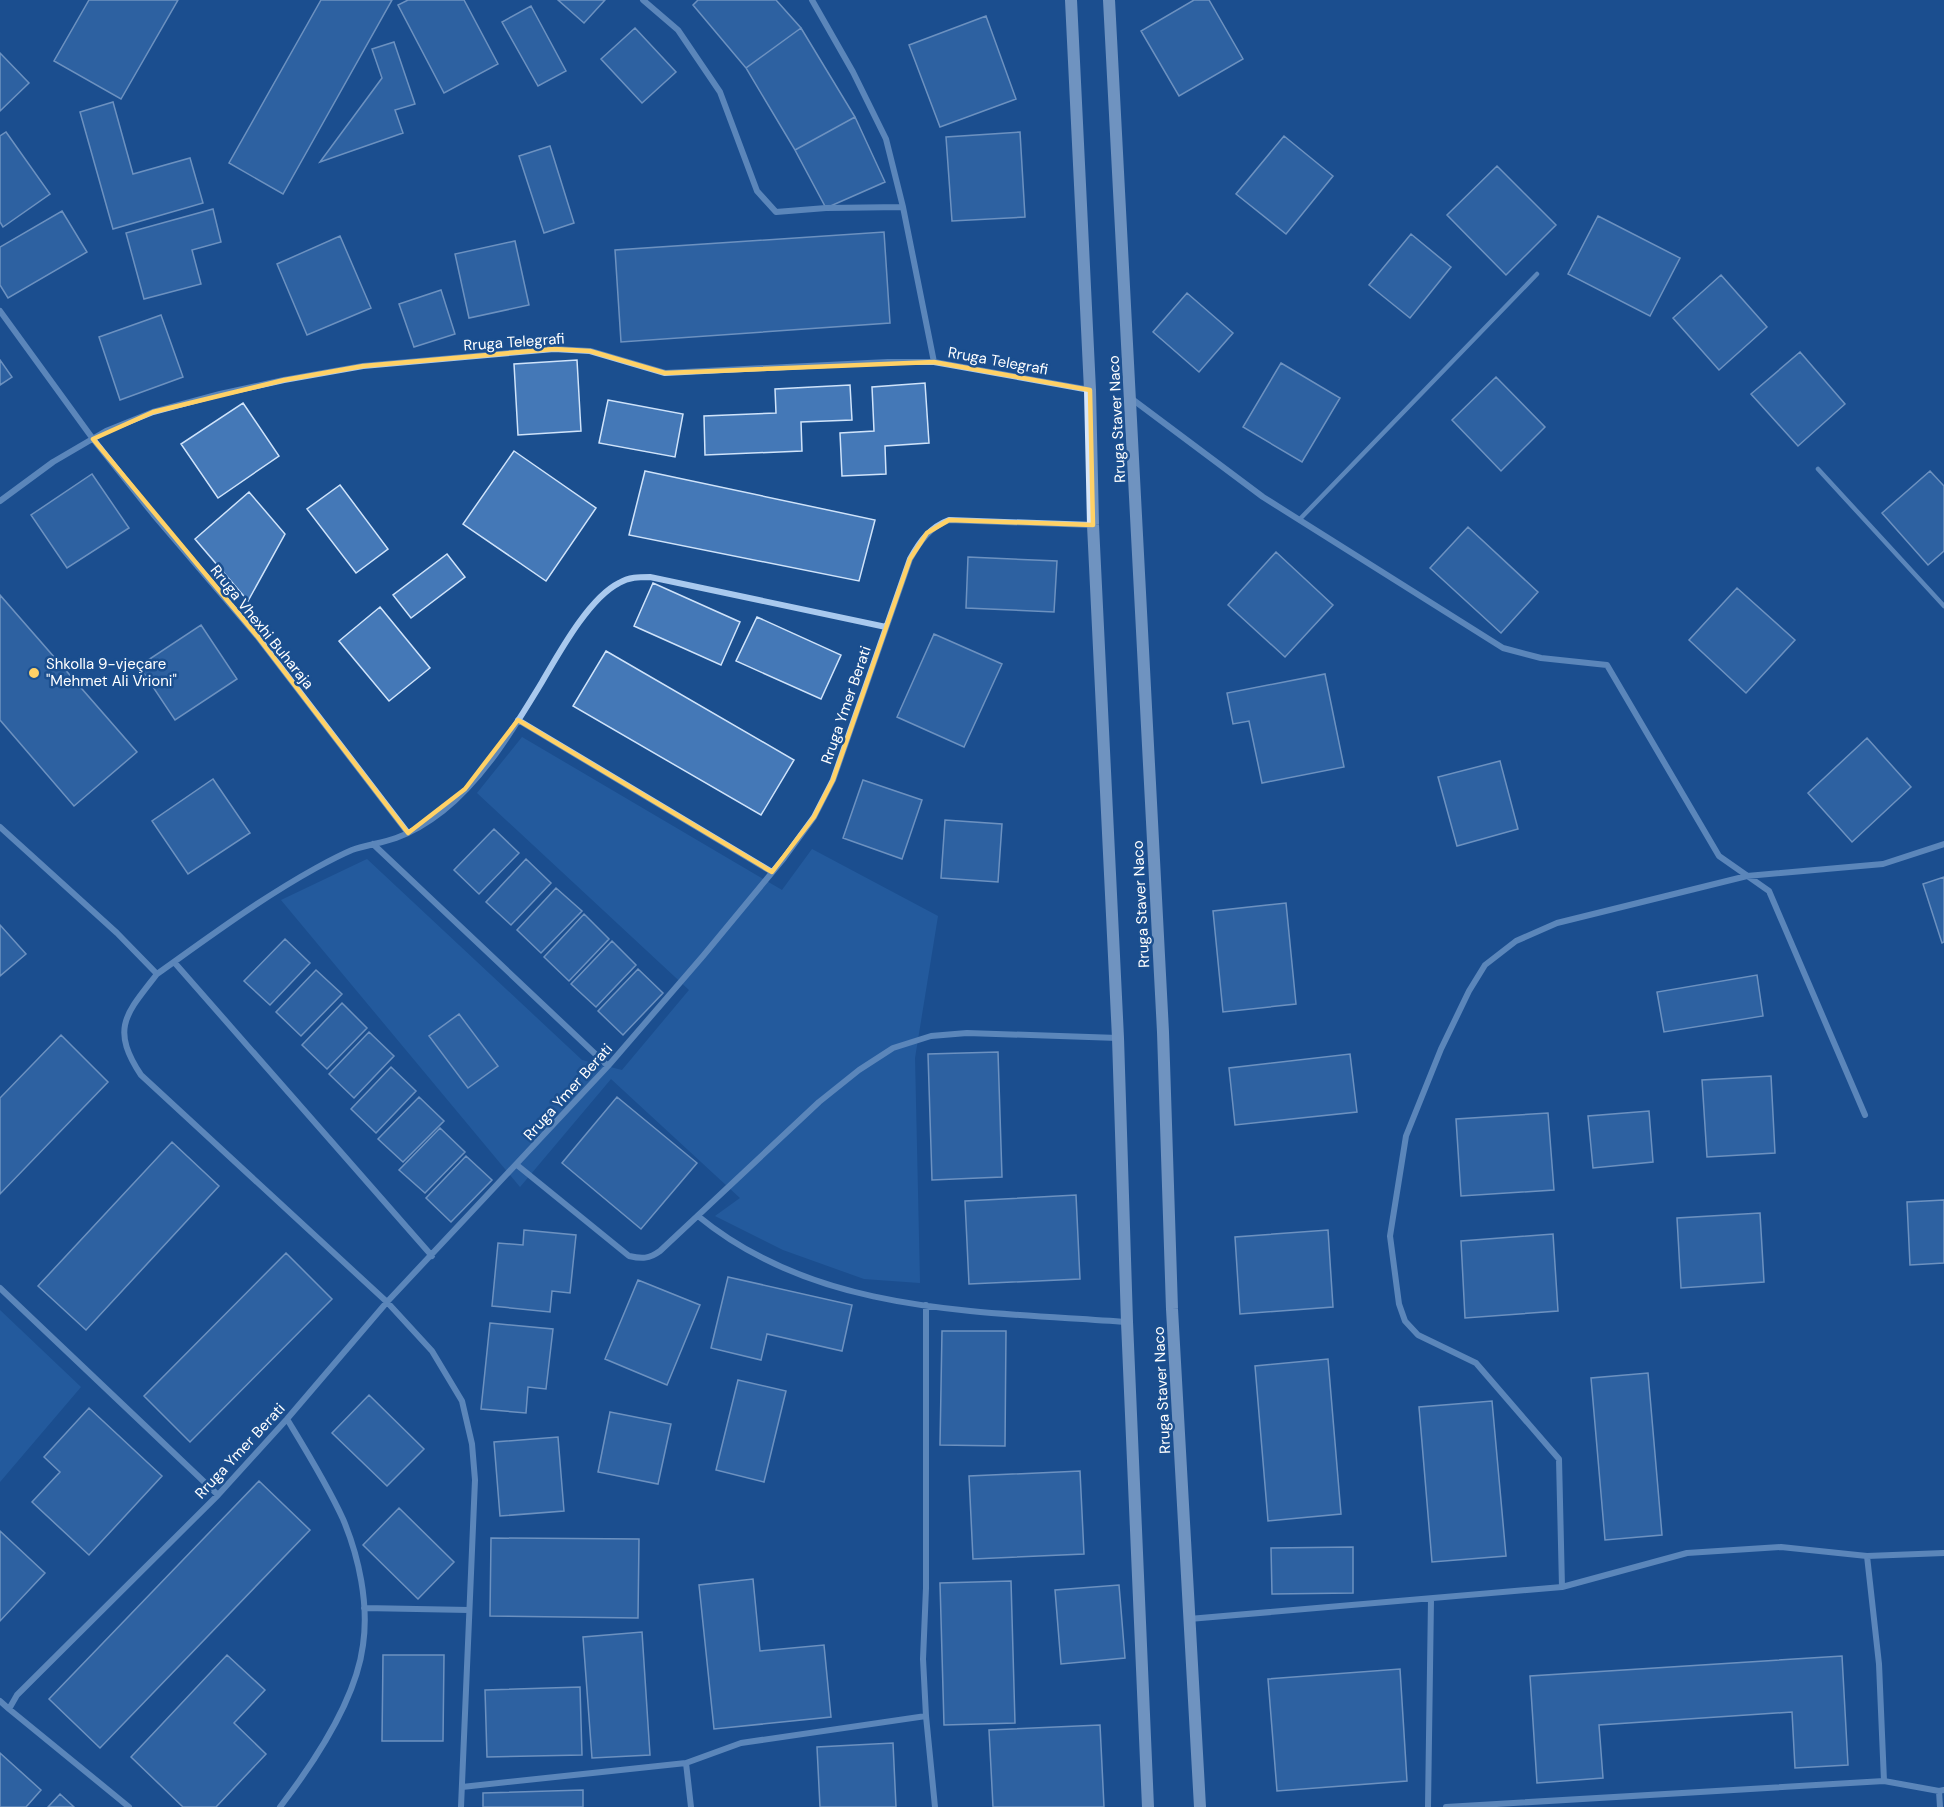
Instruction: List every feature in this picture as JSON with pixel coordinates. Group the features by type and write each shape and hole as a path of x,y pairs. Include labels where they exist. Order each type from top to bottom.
{"main road":[{"name":"Rruga Staver Naco","path":"1071,0 1118,1038 1127,1322 1148,1807"},
{"name":"Rruga Staver Naco","path":"1109,0 1163,1032 1172,1309 1200,1807"}],"street":[{"path":"643,0 678,30 720,93 757,191 776,212 826,208 903,207"},
{"path":"812,0 853,72 886,139 903,207 934,362"},
{"name":"Rruga Vhexhi Buharaja","path":"0,311 93,439 153,514 257,636 408,833"},
{"name":"Rruga Telegrafi","path":"0,501 53,462 106,431 153,412 220,394 363,366 554,349 591,351 665,373 888,362 934,362 1090,390"},
{"path":"1131,398 1263,497 1503,648 1541,658 1607,665 1719,856 1769,891 1865,1115"},
{"name":"Rruga Ymer Berati","path":"9,1709 17,1695 218,1495 287,1419 387,1302 608,1066 772,872 814,817 833,780 910,559 923,538 938,524 950,520 1093,525"},
{"path":"461,1807 475,1480 472,1444 462,1401 432,1351 387,1302 141,1076 129,1058 122,1034 132,1007 157,974 174,962 307,873 351,851 408,833 444,810 501,748 586,613 618,583 634,577 650,577 886,627"},
{"path":"518,720 772,872"},
{"path":"0,827 117,933 157,974"},
{"path":"373,844 608,1066"},
{"path":"1562,1587 1559,1459 1476,1363 1418,1335 1405,1321 1399,1304 1390,1236 1406,1136 1441,1049 1469,991 1485,965 1516,941 1557,923 1747,876 1883,864 1944,844"},
{"path":"174,962 432,1256"},
{"path":"517,1165 629,1256 642,1259 652,1257 819,1102 859,1070 893,1048 931,1036 967,1033 1118,1038"},
{"path":"698,1216 718,1233 770,1263 828,1286 879,1299 978,1311 1127,1322"},
{"path":"0,1288 218,1495"},
{"path":"926,1305 926,1588 923,1659 935,1807"},
{"path":"280,1807 327,1737 353,1684 363,1646 364,1608 358,1564 344,1522 324,1481 287,1419"},
{"path":"1189,1619 1562,1587 1687,1552 1781,1547 1867,1556 1944,1553"},
{"path":"1867,1556 1879,1664 1884,1781"},
{"path":"1428,1807 1431,1599"},
{"path":"364,1608 469,1610"},
{"path":"0,1701 129,1807"},
{"path":"462,1787 686,1763 741,1743 926,1716"},
{"path":"686,1763 691,1807"},
{"path":"1446,1807 1884,1781 1942,1790 1940,1807"}],"lane":[{"path":"1299,520 1537,274"},
{"path":"1818,469 1944,606"}],"highlighted area":[{"path":"554,349 590,351 665,373 934,362 1090,390 1093,525 949,520 927,533 910,559 833,780 814,817 772,872 518,720 465,789 408,833 257,636 93,439 153,412 284,380 363,366"}],"shaded area":[{"path":"522,737 782,890 812,849 938,916 915,1058 920,1283 864,1279 783,1250 715,1216 740,1198 611,1079 520,1187 281,900 367,859 582,1060 622,1070 689,990 477,793"},
{"path":"0,1310 81,1387 0,1482"}],"building":[{"path":"89,0 178,0 121,99 54,61"},
{"path":"321,0 392,0 283,194 229,163"},
{"path":"408,0 464,0 498,64 444,93 398,5"},
{"path":"558,0 605,0 584,23"},
{"path":"698,0 776,0 801,28 746,68 693,5"},
{"path":"1194,0 1209,0 1243,59 1179,96 1141,31"},
{"path":"531,6 566,71 538,86 502,22"},
{"path":"986,16 1016,99 940,127 909,45"},
{"path":"635,28 676,72 642,103 601,59"},
{"path":"801,28 855,117 795,150 746,68"},
{"path":"394,42 415,104 395,110 403,133 320,162 382,78 372,49"},
{"path":"0,53 29,83 0,111"},
{"path":"113,102 133,174 190,158 203,203 113,229 80,112"},
{"path":"855,117 885,182 826,208 795,150"},
{"path":"6,132 50,194 3,227 0,222 0,136"},
{"path":"1020,132 1025,217 952,221 946,137"},
{"path":"1284,136 1333,176 1286,234 1236,194"},
{"path":"550,146 574,223 544,233 519,156"},
{"path":"1497,166 1556,225 1506,275 1447,215"},
{"path":"213,209 221,242 192,250 201,284 144,299 126,233"},
{"path":"62,211 87,252 8,298 0,285 0,247"},
{"path":"1598,216 1680,258 1650,316 1568,274"},
{"path":"884,232 890,323 621,342 615,250"},
{"path":"1411,234 1451,267 1410,318 1369,285"},
{"path":"340,236 371,308 307,335 277,264"},
{"path":"515,241 529,305 469,318 455,254"},
{"path":"1721,275 1767,327 1719,370 1673,318"},
{"path":"441,290 455,334 414,347 399,304"},
{"path":"1187,293 1233,333 1199,372 1153,332"},
{"path":"161,315 183,377 120,400 99,337"},
{"path":"1800,352 1845,404 1798,446 1751,394"},
{"path":"0,360 12,377 0,385"},
{"path":"577,360 581,431 518,435 514,364"},
{"path":"1281,363 1340,398 1302,462 1243,427"},
{"path":"1496,377 1545,427 1501,471 1452,420"},
{"path":"925,383 929,443 885,446 886,474 842,476 840,433 874,431 872,387"},
{"path":"850,385 852,420 801,422 802,451 705,455 704,416 776,413 775,389"},
{"path":"608,400 683,414 675,457 599,443"},
{"path":"243,403 279,456 218,498 181,444"},
{"path":"514,451 596,508 546,581 463,524"},
{"path":"645,471 875,520 859,581 629,535"},
{"path":"1930,471 1944,486 1944,551 1928,565 1882,513"},
{"path":"92,474 129,528 67,568 31,515"},
{"path":"340,485 388,549 356,573 307,509"},
{"path":"249,492 285,534 248,601 195,539"},
{"path":"1468,527 1538,592 1501,633 1430,568"},
{"path":"1276,552 1333,605 1285,657 1228,605"},
{"path":"447,554 465,577 411,618 393,595"},
{"path":"968,557 1057,561 1054,612 966,608"},
{"path":"653,583 740,622 721,665 634,626"},
{"path":"1737,588 1795,640 1746,693 1689,640"},
{"name":"Shkolla 9-vjeçare \"Mehmet Ali Vrioni\"","path":"0,595 137,752 74,806 0,720"},
{"path":"380,607 430,668 389,701 339,641"},
{"path":"757,617 841,655 821,699 736,661"},
{"path":"201,625 237,679 175,720 139,666"},
{"path":"934,634 1002,664 964,747 897,717"},
{"path":"606,651 794,760 761,815 573,706"},
{"path":"1325,674 1344,767 1262,783 1249,721 1233,724 1227,693"},
{"path":"1867,738 1911,787 1852,842 1808,793"},
{"path":"1500,761 1518,829 1457,846 1438,777"},
{"path":"213,779 250,833 188,874 152,821"},
{"path":"863,780 922,800 902,859 843,838"},
{"path":"945,820 1002,824 998,882 941,878"},
{"path":"494,829 519,853 479,894 454,870"},
{"path":"526,859 551,883 511,925 486,902"},
{"path":"1944,877 1944,942 1942,943 1923,884"},
{"path":"556,888 582,911 541,953 517,930"},
{"path":"1286,903 1296,1004 1223,1012 1213,911"},
{"path":"584,914 609,939 569,981 544,957"},
{"path":"0,925 26,954 0,976"},
{"path":"285,939 310,963 270,1005 244,981"},
{"path":"612,941 636,965 596,1007 571,984"},
{"path":"638,969 663,993 623,1035 598,1011"},
{"path":"316,970 342,994 301,1036 276,1012"},
{"path":"1757,975 1763,1016 1664,1032 1657,992"},
{"path":"342,1003 367,1028 327,1069 302,1045"},
{"path":"459,1014 498,1066 468,1088 429,1036"},
{"path":"369,1032 394,1056 354,1098 329,1074"},
{"path":"61,1035 108,1082 0,1194 0,1098"},
{"path":"998,1052 1002,1177 932,1180 928,1054"},
{"path":"1350,1054 1357,1112 1235,1125 1229,1068"},
{"path":"391,1067 416,1091 376,1133 351,1109"},
{"path":"1771,1076 1775,1153 1707,1157 1702,1080"},
{"path":"419,1097 444,1121 403,1162 378,1139"},
{"path":"617,1097 697,1163 641,1229 562,1163"},
{"path":"1649,1111 1653,1162 1593,1168 1588,1116"},
{"path":"1548,1113 1554,1190 1461,1196 1456,1119"},
{"path":"440,1128 465,1152 425,1193 399,1170"},
{"path":"172,1142 219,1186 86,1330 38,1286"},
{"path":"466,1156 492,1180 451,1222 426,1198"},
{"path":"1076,1195 1080,1279 969,1284 965,1201"},
{"path":"1944,1200 1944,1263 1910,1265 1907,1202"},
{"path":"1760,1213 1764,1282 1681,1288 1677,1218"},
{"path":"524,1230 576,1235 570,1293 552,1291 550,1312 492,1306 498,1243 523,1245"},
{"path":"1328,1230 1333,1307 1240,1314 1235,1237"},
{"path":"1553,1234 1558,1311 1465,1318 1461,1241"},
{"path":"286,1253 332,1299 190,1442 144,1396"},
{"path":"728,1277 852,1305 842,1351 767,1334 761,1360 711,1348"},
{"path":"638,1280 700,1305 667,1385 605,1359"},
{"path":"490,1323 553,1329 546,1389 528,1387 526,1413 481,1409"},
{"path":"942,1331 1006,1331 1005,1446 940,1445"},
{"path":"1328,1359 1341,1514 1268,1521 1255,1366"},
{"path":"1648,1373 1662,1535 1605,1540 1591,1378"},
{"path":"738,1380 786,1391 764,1482 716,1470"},
{"path":"369,1395 424,1449 387,1486 332,1433"},
{"path":"1492,1401 1506,1556 1432,1562 1419,1407"},
{"path":"89,1408 162,1476 89,1555 32,1502 60,1472 44,1457"},
{"path":"610,1412 671,1424 658,1484 598,1472"},
{"path":"558,1437 564,1511 500,1516 494,1442"},
{"path":"1080,1471 1084,1554 973,1559 969,1476"},
{"path":"259,1481 310,1530 100,1748 49,1699"},
{"path":"399,1508 454,1562 418,1599 363,1545"},
{"path":"0,1531 45,1573 0,1621"},
{"path":"491,1538 639,1539 638,1618 490,1616"},
{"path":"1353,1547 1353,1593 1272,1594 1271,1548"},
{"path":"753,1579 760,1651 824,1645 831,1717 714,1729 699,1585"},
{"path":"1011,1581 1015,1723 944,1725 940,1583"},
{"path":"1119,1585 1125,1658 1061,1664 1055,1590"},
{"path":"642,1632 650,1755 592,1758 583,1637"},
{"path":"227,1655 265,1690 234,1723 266,1754 216,1807 183,1807 131,1757"},
{"path":"383,1655 444,1655 443,1741 382,1741"},
{"path":"1842,1656 1848,1765 1795,1768 1792,1712 1599,1725 1603,1778 1537,1783 1530,1676"},
{"path":"1400,1669 1407,1781 1277,1791 1268,1679"},
{"path":"580,1687 582,1755 487,1757 485,1690"},
{"path":"1100,1725 1104,1807 993,1807 989,1730"},
{"path":"893,1743 896,1807 820,1807 817,1747"},
{"path":"0,1753 41,1790 26,1807 0,1807"},
{"path":"583,1790 583,1807 483,1807 483,1793"},
{"path":"60,1794 74,1807 48,1807"}],"place":[{"name":"Shkolla 9-vjeçare \"Mehmet Ali Vrioni\"","path":"34,673"}]}
